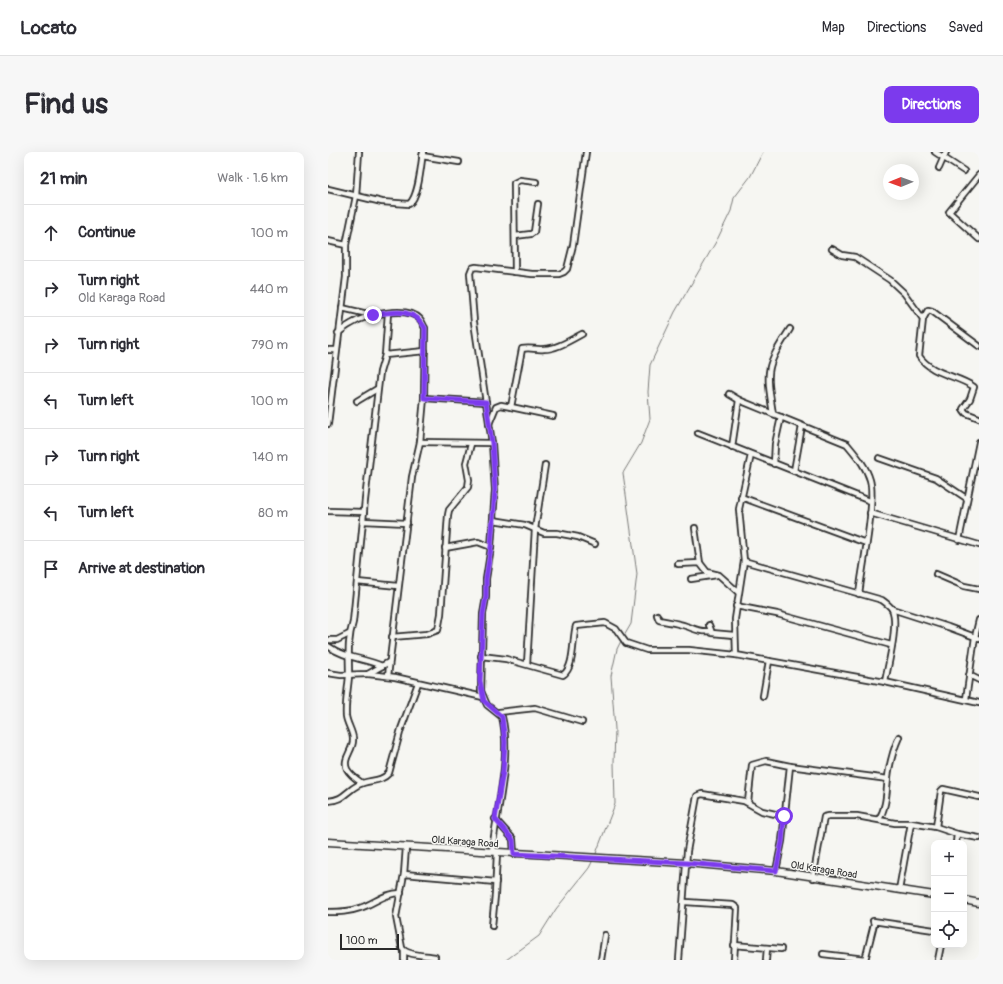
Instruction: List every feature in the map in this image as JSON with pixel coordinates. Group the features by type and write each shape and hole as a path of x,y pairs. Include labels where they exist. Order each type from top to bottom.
{"street":[{"path":"328,424 346,277 346,245 356,196 359,152"},
{"path":"492,926 496,882 494,852 495,819 503,771 505,742 502,717 499,712 487,705 483,697 480,681 483,614 491,547 495,490 492,443 480,347 474,322 470,273 472,268 476,267 514,272 559,274 567,269 573,245 586,152"},
{"path":"935,152 945,154 964,171"},
{"path":"328,190 382,202 409,204 414,200 416,193 423,154 459,162"},
{"path":"940,168 945,154"},
{"path":"979,175 949,212 979,239"},
{"path":"514,272 514,183 520,180 536,182"},
{"path":"515,236 531,234 534,232 538,204"},
{"path":"328,241 346,245"},
{"path":"832,249 842,255 855,257 890,280 904,293 923,319"},
{"path":"342,308 373,315"},
{"path":"979,346 932,310 928,310 923,319 919,356 946,376 956,377 974,388 974,391 963,409 966,413 979,418"},
{"path":"338,333 352,323 373,315 388,313 411,314 420,319 425,328 424,398 420,442 412,477 388,676"},
{"path":"362,783 354,777 346,765 354,738 346,716 349,675 347,656 349,634 353,622 378,389 385,355 388,313"},
{"path":"773,414 767,380 768,369 772,358 790,329"},
{"path":"511,407 522,349 529,347 545,350 555,347 582,334"},
{"path":"328,350 336,350"},
{"path":"385,355 425,351"},
{"path":"357,401 378,389"},
{"path":"729,394 739,400 847,444 867,472 871,482 870,513 859,594"},
{"path":"424,398 486,402"},
{"path":"732,447 739,400"},
{"path":"489,426 496,407 501,405 553,416"},
{"path":"774,464 775,444 781,417"},
{"path":"794,471 802,426"},
{"path":"698,433 870,501"},
{"path":"420,442 471,444 492,443"},
{"path":"959,540 966,498 979,442"},
{"path":"392,637 427,634 438,630 441,614 449,510 468,487 469,480 466,463 471,444"},
{"path":"736,655 734,635 736,606 744,561 744,551 738,516 751,455"},
{"path":"879,458 936,478 966,498"},
{"path":"527,664 536,529 545,465"},
{"path":"741,497 866,543"},
{"path":"328,511 364,512"},
{"path":"870,513 979,545"},
{"path":"493,520 526,524 544,533 557,533 578,537 595,544"},
{"path":"363,521 407,523"},
{"path":"695,528 700,563 706,572 719,575 738,592"},
{"path":"445,548 478,542 491,547"},
{"path":"744,561 882,600 892,609 948,626 977,638"},
{"path":"678,564 700,563"},
{"path":"936,574 964,586 979,589"},
{"path":"691,579 719,575"},
{"path":"357,582 398,586"},
{"path":"736,606 792,618 891,645"},
{"path":"885,682 894,626 892,609"},
{"path":"657,615 659,620 686,626 689,629 705,632 710,628 717,635 734,635"},
{"path":"966,699 979,620"},
{"path":"481,656 506,659 563,675 567,672 570,665 576,626 605,622 616,629 626,643 647,650 688,650 736,655 885,682 979,703"},
{"path":"328,640 337,640 349,634"},
{"path":"328,646 347,656 369,661 382,666"},
{"path":"763,696 769,661"},
{"path":"368,674 389,662"},
{"path":"328,673 388,676 483,697"},
{"path":"969,675 979,680"},
{"path":"328,801 338,800 362,783 377,781 385,778 390,773 401,729 418,683"},
{"path":"499,712 535,708 582,722"},
{"path":"879,819 884,812 894,748 899,737"},
{"path":"748,802 752,765 766,761 790,766 888,779"},
{"path":"776,871 782,842 790,766"},
{"path":"936,827 941,790 943,789 979,797"},
{"path":"679,960 685,902 686,863 697,796 702,794 748,802 762,811 784,816"},
{"path":"813,878 824,817 839,815 879,819 895,823 911,823 936,827 957,834 979,838"},
{"path":"495,819 513,840 514,854"},
{"path":"899,890 911,823"},
{"path":"956,840 957,834"},
{"name":"Old Karaga Road","path":"328,842 686,863 776,871 813,878 931,895"},
{"path":"404,960 404,951 396,917 404,874 406,847"},
{"path":"404,874 496,882"},
{"path":"328,912 343,912 360,908 392,893 401,893"},
{"path":"967,901 979,903"},
{"path":"685,902 733,905 737,908 734,960"},
{"path":"823,954 865,959 874,924 873,921 931,930"},
{"path":"601,960 605,935"},
{"path":"734,945 780,949"},
{"path":"766,960 767,948"},
{"path":"938,960 940,948"},
{"path":"404,951 435,957"}],"waterway":[{"path":"624,636 631,624 637,574 623,473 641,443 650,419 648,392 650,365 675,312 717,240 731,211 734,198 750,177 763,152"},
{"path":"595,856 615,804 615,729 611,676 617,649 621,641"},
{"path":"506,960 539,936 556,909 589,868 593,860"}],"route":[{"path":"373,315 397,312 411,314 420,319 425,328 424,398 450,401 486,402 492,443 495,490 491,547 486,579 486,603 482,625 483,639 480,681 484,701 487,705 499,712 504,725 505,742 503,771 495,819 507,830 513,840 514,854 686,863 776,871 782,842 784,816"}]}
